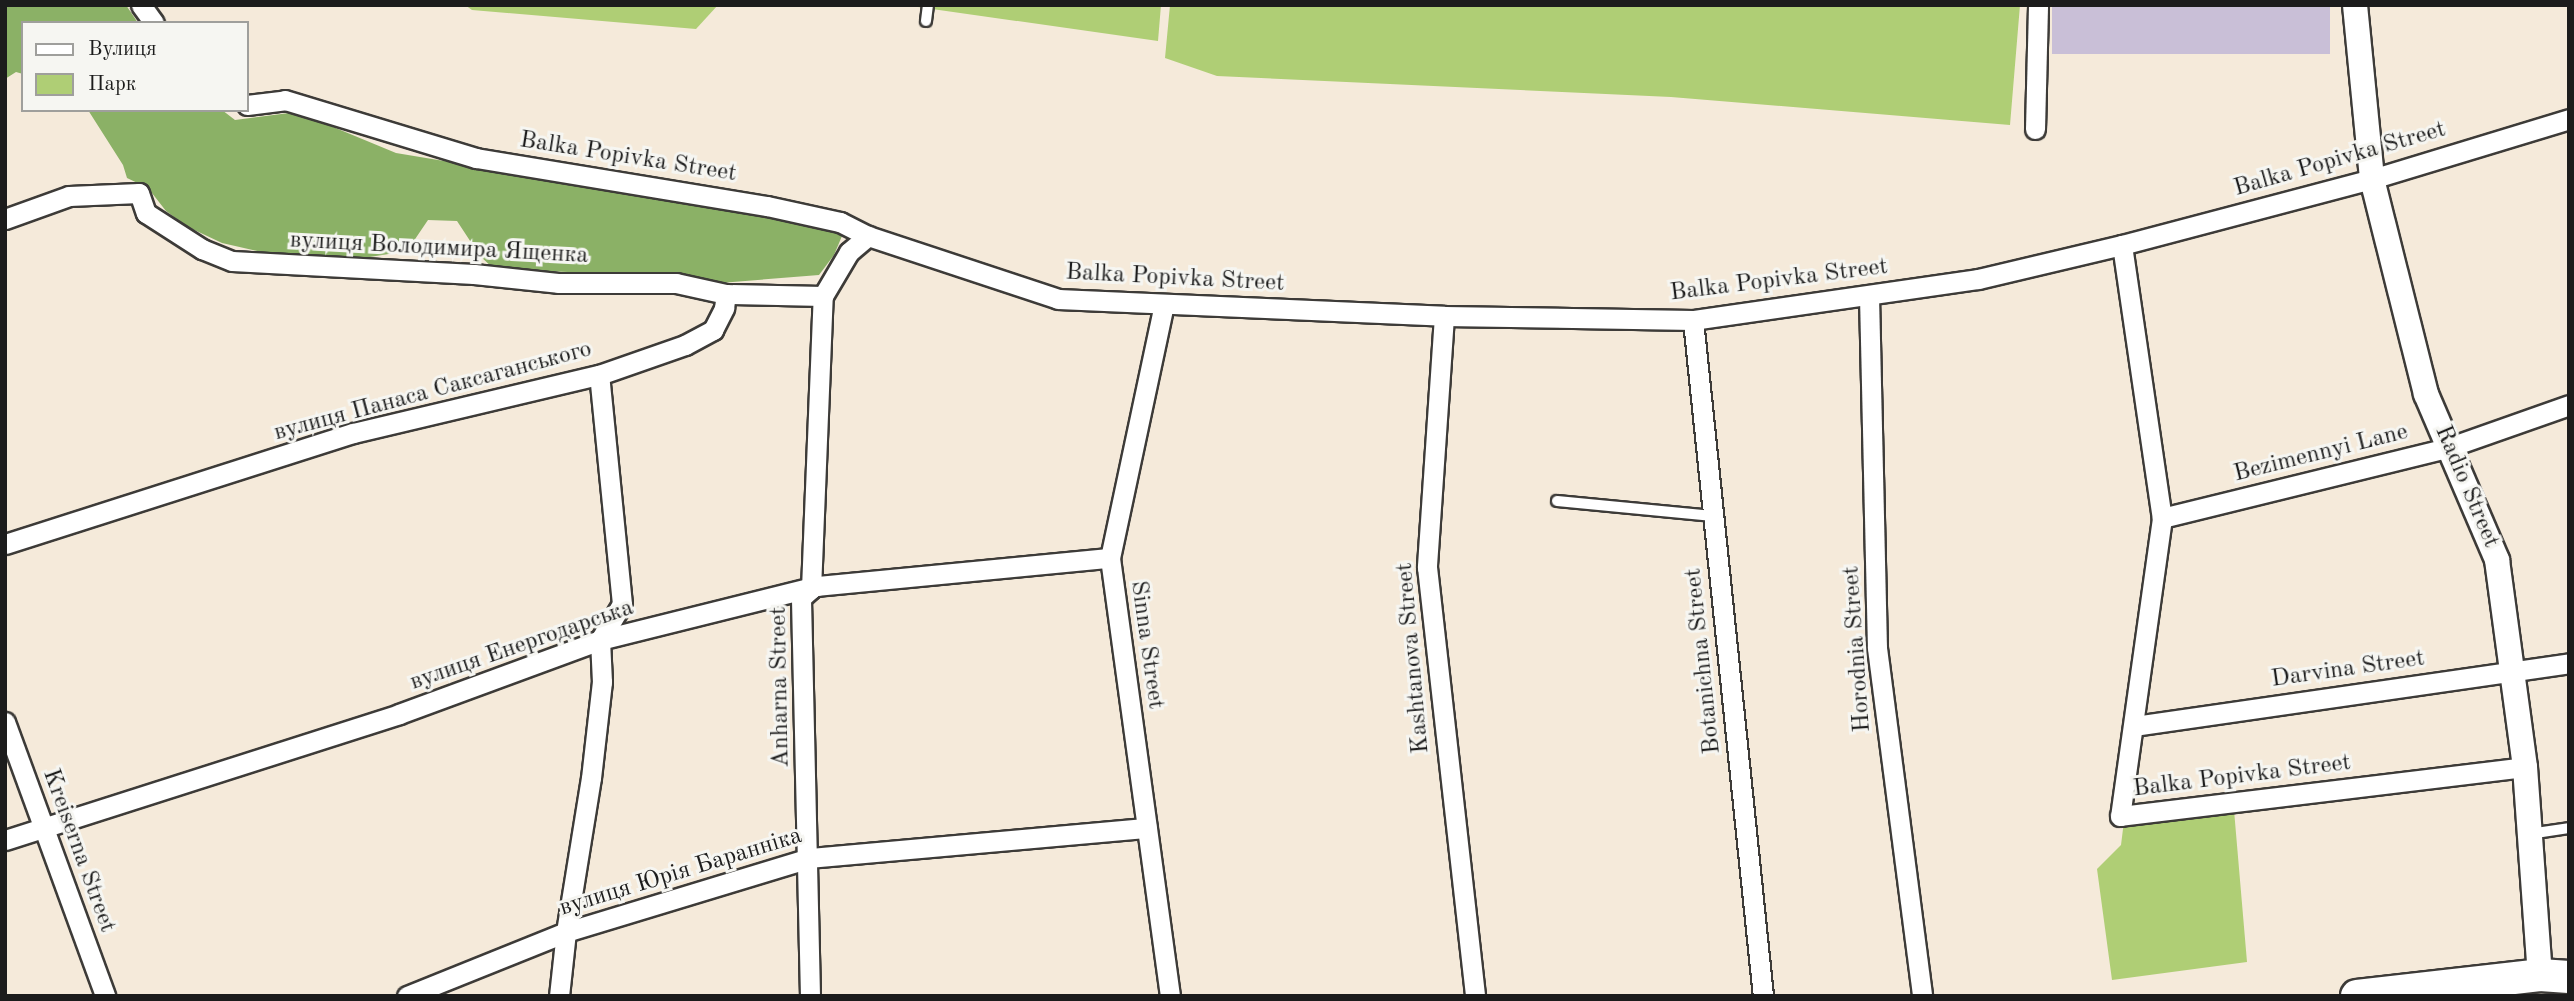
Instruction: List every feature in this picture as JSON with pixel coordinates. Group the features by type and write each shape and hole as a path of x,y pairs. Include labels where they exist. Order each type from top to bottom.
{"main road":[{"path":"2357,996 2554,976 2569,964"}],"street":[{"path":"141,5 152,21"},
{"path":"2035,129 2038,5"},
{"name":"Radio Street","path":"2355,5 2372,179 2426,394 2497,560 2525,767 2529,834 2554,976"},
{"name":"Balka Popivka Street","path":"248,105 285,100 477,158 767,206 840,222 868,236 1058,299 1444,316 1693,320 1978,279 2122,245 2372,179 2569,120"},
{"name":"вулиця Володимира Ященка","path":"5,219 69,195 139,192 146,213 202,249 232,261 474,274 558,283 676,283 726,294 823,296"},
{"path":"823,296 849,252 868,236"},
{"name":"Balka Popivka Street","path":"2122,245 2162,518 2120,816 2525,767"},
{"name":"вулиця Панаса Саксаганського","path":"5,544 353,433 599,375 685,345 713,330 724,308 726,294"},
{"name":"Anharna Street","path":"810,996 802,598 811,589 823,296"},
{"name":"Horodnia Street","path":"1869,296 1877,648 1922,996"},
{"name":"Sinna Street","path":"1164,304 1110,558 1170,996"},
{"name":"Kashtanova Street","path":"1444,316 1427,567 1475,996"},
{"name":"Botanichna Street","path":"1693,320 1763,996"},
{"path":"559,996 566,932 592,778 602,682 600,640 622,604 599,375"},
{"name":"Bezimennyi Lane","path":"2162,518 2450,447 2569,405"},
{"name":"вулиця Енергодарська","path":"5,840 399,715 600,640 817,586 1110,558"},
{"name":"Darvina Street","path":"2134,726 2569,663"},
{"name":"Kreiserna Street","path":"5,722 105,996"},
{"name":"вулиця Юрія Баранніка","path":"407,996 566,932 809,858 1147,828"}],"lane":[{"path":"926,21 928,5"},
{"path":"1557,501 1713,516"},
{"path":"2529,834 2569,828"}],"shaded area":[{"path":"2052,5 2330,5 2330,54 2052,54"}],"green space":[{"path":"5,5 126,5 137,21 21,21 21,73 16,72 5,79"},
{"path":"465,5 718,5 696,29 472,10"},
{"path":"904,5 1161,5 1158,41"},
{"path":"1170,5 2020,5 2010,125 1671,97 1217,76 1165,58"},
{"path":"89,112 225,112 235,120 297,112 396,153 811,222 842,236 834,255 819,275 720,283 663,276 494,269 480,256 457,221 428,220 407,251 345,261 266,253 222,243 188,227 166,211 148,188 127,178 123,165"},
{"path":"2234,810 2247,962 2112,980 2097,869 2121,845 2124,821"}]}
